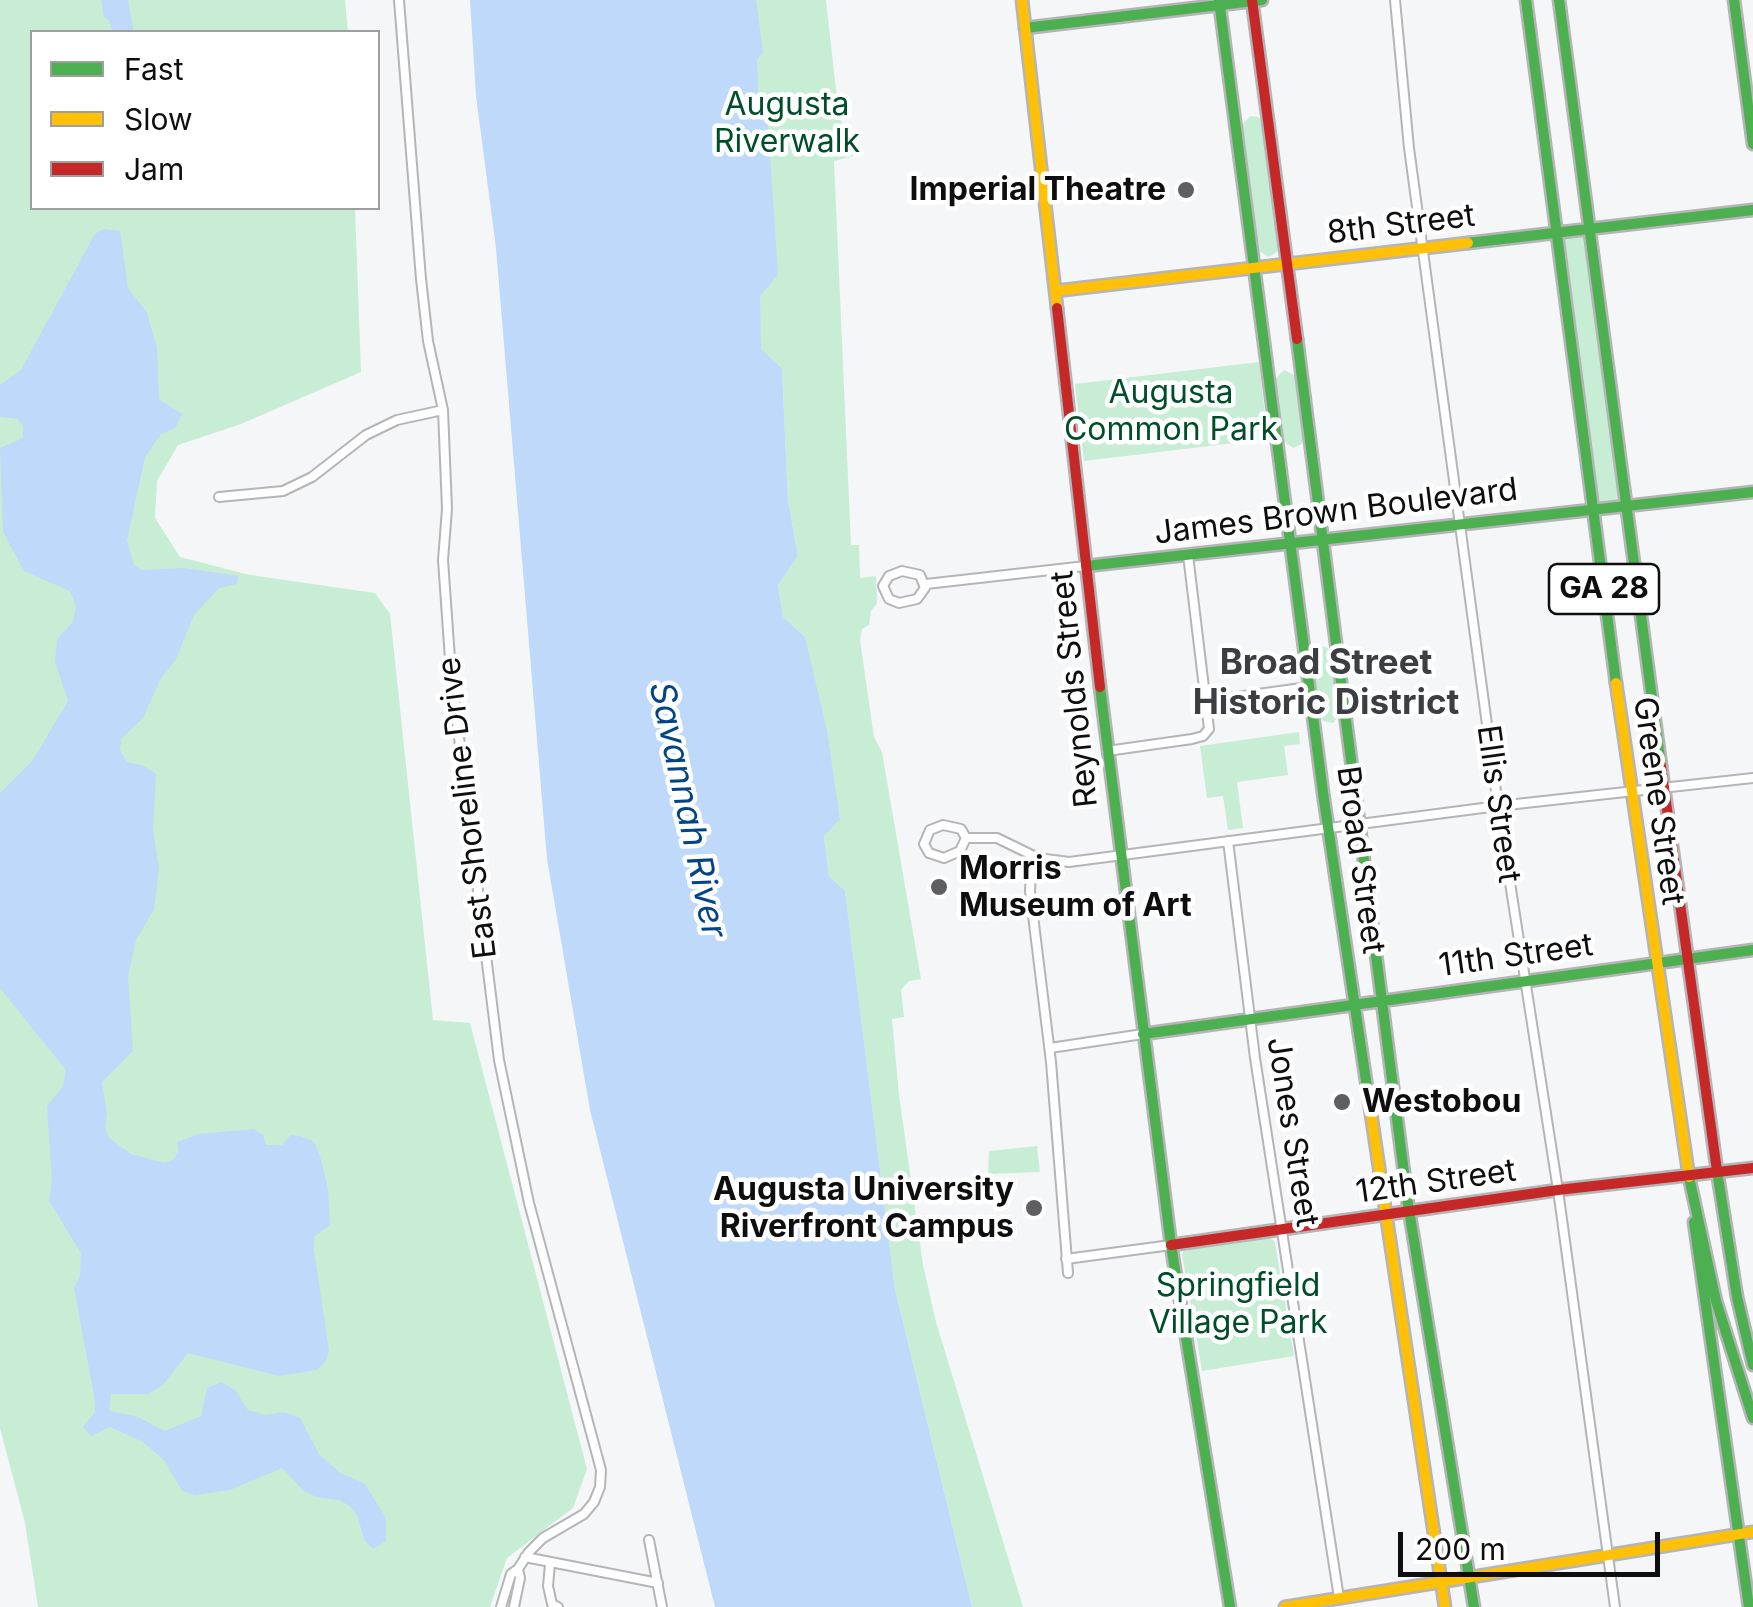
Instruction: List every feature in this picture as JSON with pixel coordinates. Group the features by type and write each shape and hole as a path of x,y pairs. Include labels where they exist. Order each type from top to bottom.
{"main road":[{"name":"Reynolds Street","path":"1022,0 1120,855 1171,1245 1230,1607"},
{"path":"1025,28 1262,0"},
{"name":"Greene Street","path":"1526,0 1630,792 1749,1607"},
{"name":"Greene Street","path":"1559,0 1717,1171"},
{"path":"1734,0 1753,144"},
{"name":"Broad Street","path":"1252,1 1410,1213 1474,1607"},
{"name":"Broad Street","path":"1220,2 1310,686 1445,1607"},
{"name":"8th Street","path":"1055,291 1753,210"},
{"name":"James Brown Boulevard","path":"1086,566 1753,492"},
{"name":"11th Street","path":"1144,1034 1753,950"},
{"name":"12th Street","path":"1171,1245 1558,1190 1753,1168"},
{"name":"GA 28","path":"1717,1171 1737,1297 1753,1365"},
{"name":"GA 28","path":"1689,1177 1716,1301 1753,1418"},
{"path":"1412,1378 1435,1374"},
{"path":"1285,1607 1339,1603 1441,1582 1753,1532"}],"street":[{"name":"East Shoreline Drive","path":"400,0 421,279 428,341 443,410 448,509 442,560 451,673 498,1060 521,1170 601,1470 600,1486 590,1508 543,1538 510,1574 501,1607"},
{"name":"Ellis Street","path":"1395,0 1422,248 1498,806 1558,1190 1616,1607"},
{"path":"219,496 283,491 312,477 366,435 397,420 443,410"},
{"path":"1107,751 1192,739 1206,732 1210,724 1188,555"},
{"name":"James Brown Boulevard","path":"926,584 1086,566"},
{"name":"James Brown Boulevard","path":"902,570 920,575 926,584 922,594 906,603 892,601 883,590 889,576 902,570"},
{"path":"1207,700 1310,686"},
{"path":"966,838 1003,839 1038,858 1069,862 1498,806 1753,778"},
{"path":"943,825 960,829 966,838 960,851 944,858 932,856 924,844 930,830 943,825"},
{"name":"Jones Street","path":"1228,841 1250,1018 1339,1603"},
{"path":"1038,858 1031,874 1030,891 1050,1048 1068,1273"},
{"name":"11th Street","path":"1050,1048 1144,1034"},
{"name":"12th Street","path":"1066,1259 1171,1245"},
{"path":"649,1540 662,1607"},
{"path":"526,1557 658,1583"},
{"path":"550,1564 548,1586 552,1604 558,1607"},
{"path":"514,1607 518,1569"}],"green space":[{"path":"0,0 345,0 348,30 30,30 30,210 355,210 361,372 241,424 178,445 157,481 155,518 180,557 250,575 375,593 390,614 433,1020 470,1023 587,1469 573,1508 507,1558 490,1607 38,1607 25,1523 0,1428"},
{"name":"Augusta Riverwalk","path":"725,0 826,0 839,116 846,132 844,144 854,156 834,161 851,545 859,545 860,578 876,576 877,603 860,640 874,737 882,752 921,979 909,981 901,990 904,1017 892,1019 899,1095 923,1265 936,1322 1023,1607 972,1607 895,1289 845,891 829,876 824,835 840,818 805,637 783,617 778,585 798,556 788,500 782,370 751,363"},
{"path":"1250,116 1263,123 1280,245 1268,257 1257,249 1241,126"},
{"path":"1588,229 1624,504 1593,508 1557,232"},
{"name":"Augusta Common Park","path":"1259,362 1268,439 1084,461 1075,384"},
{"path":"1284,370 1296,376 1304,437 1302,444 1293,448 1282,440 1275,379"},
{"path":"1321,645 1332,651 1341,712 1333,723 1323,721 1319,715 1311,657 1312,650"},
{"path":"1299,732 1300,744 1284,746 1288,775 1237,782 1243,828 1228,830 1223,796 1207,798 1200,746"},
{"path":"1037,1146 1040,1172 988,1174 989,1151"},
{"name":"Springfield Village Park","path":"1269,1237 1275,1242 1294,1356 1202,1371 1182,1254 1186,1248"}],"water":[{"path":"101,0 128,0 134,30 112,30 104,17"},
{"name":"Savannah River","path":"470,0 756,0 763,52 757,60 759,113 768,123 778,275 760,296 761,349 782,369 788,500 798,556 778,585 783,617 805,637 827,731 840,819 824,836 829,876 845,891 895,1289 972,1607 715,1607 590,1110 547,859 496,248 476,96"},
{"path":"103,229 120,231 128,288 147,313 157,348 159,399 182,414 176,427 160,435 145,457 127,540 134,565 142,570 185,568 238,576 237,584 219,588 194,615 176,659 160,680 143,718 121,739 120,750 127,762 156,774 153,831 159,869 154,909 136,940 128,976 133,1051 102,1082 105,1127 109,1138 131,1154 165,1163 174,1159 179,1150 177,1142 199,1134 254,1129 263,1135 266,1145 282,1145 291,1135 314,1142 328,1189 330,1225 314,1237 329,1350 326,1361 317,1370 279,1376 188,1353 163,1385 148,1394 111,1394 109,1411 136,1416 165,1431 201,1416 207,1388 221,1382 235,1390 248,1410 265,1415 284,1412 300,1418 319,1454 340,1473 364,1483 386,1518 386,1541 373,1549 364,1540 351,1507 303,1490 282,1468 230,1490 195,1495 182,1491 165,1461 143,1442 110,1427 91,1436 83,1427 95,1412 95,1401 74,1288 80,1276 81,1253 49,1201 52,1181 47,1106 63,1086 66,1070 0,988 0,793 32,761 68,701 55,662 57,639 73,622 76,606 70,591 24,571 3,532 0,448 23,438 23,426 18,419 0,417 0,385 21,370 95,234"}],"traffic: fast":[{"path":"1219,0 1324,800 1368,1094"},
{"path":"1025,28 1262,0"},
{"path":"1526,0 1616,683"},
{"path":"1559,0 1661,766"},
{"path":"1734,0 1753,144"},
{"path":"1468,243 1753,210"},
{"path":"1297,339 1408,1204 1474,1607"},
{"path":"1086,566 1753,492"},
{"path":"1100,687 1171,1245 1230,1607"},
{"path":"1143,1034 1753,950"},
{"path":"1717,1171 1737,1297 1753,1365"},
{"path":"1689,1177 1716,1301 1753,1418"},
{"path":"1694,1222 1749,1607"}],"traffic: slow":[{"path":"1022,0 1057,308"},
{"path":"1055,291 1468,243"},
{"path":"1616,683 1689,1177"},
{"path":"1368,1094 1445,1607"},
{"path":"1285,1607 1753,1532"}],"traffic: jam":[{"path":"1252,0 1297,339"},
{"path":"1057,308 1100,687"},
{"path":"1661,766 1717,1171"},
{"path":"1171,1245 1558,1190 1753,1168"}],"place":[{"name":"Imperial Theatre","path":"1186,190"},
{"name":"Morris Museum of Art","path":"939,887"},
{"name":"Westobou","path":"1342,1102"},
{"name":"Augusta University Riverfront Campus","path":"1034,1208"}],"district":[{"name":"Broad Street Historic District","path":"1326,683"}]}
